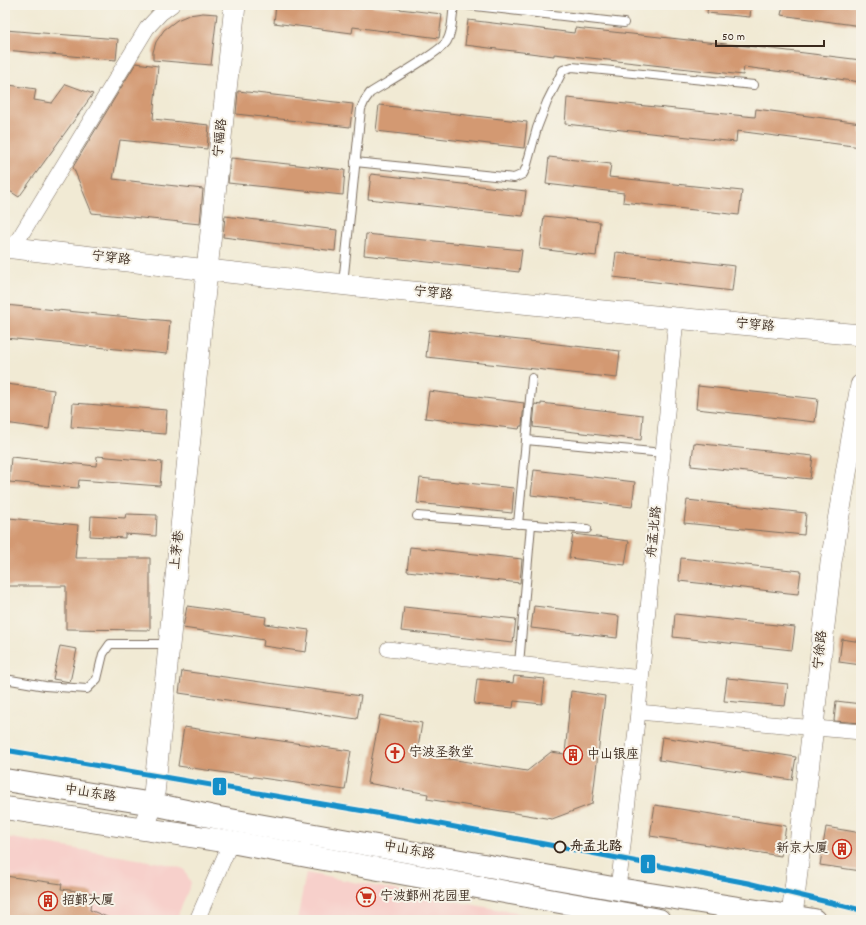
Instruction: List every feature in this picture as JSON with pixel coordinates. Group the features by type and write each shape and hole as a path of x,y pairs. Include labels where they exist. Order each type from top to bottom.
{"main road":[{"name":"中山东路","path":"5,780 153,804 219,818 618,888 814,920"},
{"name":"中山东路","path":"5,808 232,842 587,914 659,920"}],"street":[{"path":"9,248 147,28 161,13 172,5"},
{"name":"宁福路","path":"206,270 235,5"},
{"name":"宁穿路","path":"9,248 343,285 676,319 861,335"},
{"name":"上茅巷","path":"143,828 153,804 206,270"},
{"name":"舟孟北路","path":"618,888 638,712 676,319"},
{"name":"宁徐路","path":"792,917 831,562 861,385"},
{"path":"388,649 641,678"},
{"path":"638,712 861,732"},
{"path":"197,920 232,842"}],"lane":[{"path":"343,285 361,109 364,100 370,93 436,51 447,42 454,5"},
{"path":"466,5 624,22"},
{"path":"356,162 514,178 522,174 526,168 537,128 547,102 563,70 572,67 754,84"},
{"path":"518,524 532,378"},
{"path":"526,440 663,453"},
{"path":"417,516 587,529"},
{"path":"519,664 531,525"},
{"path":"5,679 45,686 70,689 87,689 97,679 103,654 110,644 169,644"}],"shaded area":[{"path":"5,837 167,864 184,869 191,883 176,920 5,920"},
{"name":"宁波鄞州花园里","path":"306,873 554,920 297,920"}],"building":[{"path":"276,5 330,5 354,8 355,5 365,5 442,14 439,38 353,27 352,33 274,23"},
{"path":"708,5 751,5 750,17 707,13"},
{"path":"783,5 861,5 861,26 781,15"},
{"path":"203,13 217,14 211,65 153,60 153,52 156,42 164,30 177,20 189,15"},
{"path":"468,20 574,33 575,28 861,60 861,82 744,67 743,75 554,54 554,56 465,45"},
{"path":"5,30 118,39 116,60 5,50"},
{"path":"136,63 158,66 153,119 209,125 207,149 120,140 113,179 203,189 200,224 92,213 73,167"},
{"path":"66,84 93,94 19,197 5,188 5,107 9,85 36,89 34,100 52,103"},
{"path":"238,91 353,104 350,127 236,114"},
{"path":"567,98 755,117 756,109 861,123 861,147 737,131 736,142 565,124"},
{"path":"379,105 527,122 524,148 376,131"},
{"path":"549,157 611,164 609,177 742,191 739,215 623,202 624,193 546,184"},
{"path":"231,158 345,170 343,195 228,183"},
{"path":"371,174 526,191 523,216 368,199"},
{"path":"225,216 337,230 335,251 223,237"},
{"path":"544,216 600,222 596,256 540,249"},
{"path":"366,234 522,250 519,272 364,255"},
{"path":"616,252 735,266 732,291 613,277"},
{"path":"5,305 170,321 167,354 5,338"},
{"path":"429,330 620,351 617,378 426,357"},
{"path":"6,384 54,390 49,429 5,423"},
{"path":"698,386 818,399 815,422 696,409"},
{"path":"429,391 524,403 522,426 520,426 519,429 425,418"},
{"path":"73,403 167,410 165,434 71,427"},
{"path":"541,403 643,415 641,440 533,427 535,404 541,405"},
{"path":"694,443 813,456 810,479 691,466"},
{"path":"97,456 162,462 160,486 79,480 78,488 9,482 11,457 96,466"},
{"path":"534,470 635,482 632,507 531,495"},
{"path":"420,478 514,488 512,513 417,503"},
{"path":"687,500 806,513 804,535 684,523"},
{"path":"126,514 157,515 156,536 125,534 125,538 90,536 91,516 125,518"},
{"path":"9,518 78,525 75,558 150,558 150,630 66,629 66,586 7,586 7,544"},
{"path":"573,534 629,541 625,565 569,558"},
{"path":"410,547 522,559 520,583 407,571"},
{"path":"681,558 801,571 798,594 679,581"},
{"path":"187,606 266,617 265,624 309,630 306,652 263,646 264,640 183,628"},
{"path":"534,606 619,616 617,638 531,628"},
{"path":"404,607 516,619 513,643 401,631"},
{"path":"675,614 795,627 792,650 673,637"},
{"path":"842,639 861,642 861,665 839,662"},
{"path":"60,646 77,649 70,682 53,679"},
{"path":"182,671 361,696 357,719 179,693"},
{"path":"514,676 545,679 542,704 514,701 513,708 474,704 477,679 513,683"},
{"path":"727,678 788,684 785,706 724,701"},
{"name":"中山银座","path":"571,691 605,696 592,804 552,819 427,799 428,794 367,783 380,715 422,723 417,754 527,771 551,752 565,754"},
{"path":"836,701 861,704 861,723 834,721"},
{"path":"184,727 351,751 345,790 178,766"},
{"path":"662,737 796,757 792,780 659,760"},
{"path":"655,805 786,826 781,856 650,836"},
{"name":"新京大厦","path":"826,827 861,833 861,871 820,865"},
{"name":"招鄞大厦","path":"5,876 62,884 61,889 92,893 90,910 114,920 5,920"}],"transit line":[{"name":"1","path":"5,750 429,822 748,883 861,910"}],"place":[{"name":"宁波圣教堂","path":"395,753"},
{"name":"中山银座","path":"573,755"},
{"name":"舟孟北路","path":"560,847"},
{"name":"新京大厦","path":"842,849"},
{"name":"宁波鄞州花园里","path":"366,897"},
{"name":"招鄞大厦","path":"48,901"}]}
